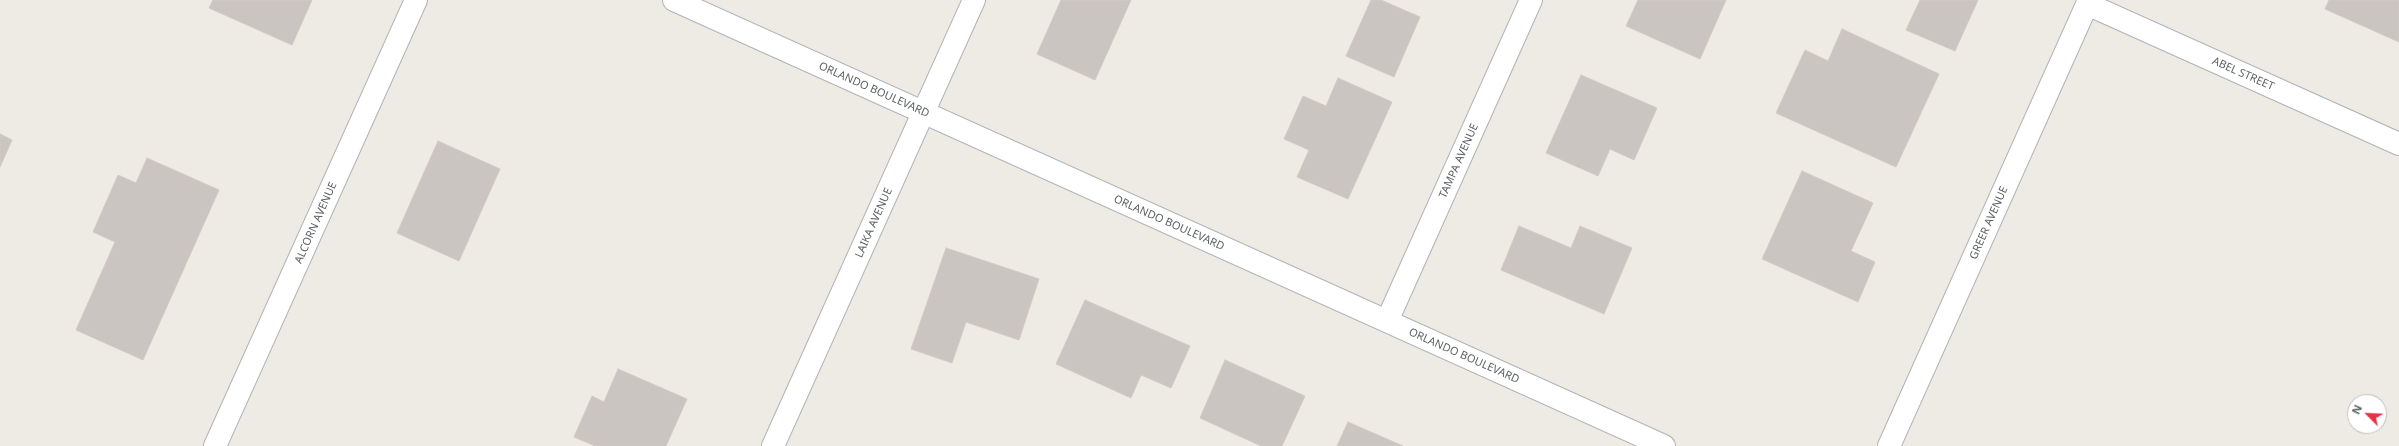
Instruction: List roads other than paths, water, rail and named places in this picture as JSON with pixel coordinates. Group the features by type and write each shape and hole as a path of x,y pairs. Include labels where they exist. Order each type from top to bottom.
{"street":[{"name":"ALCORN AVENUE","path":"216,446 416,0"},
{"name":"ORLANDO BOULEVARD","path":"674,0 1664,446"},
{"name":"LAIKA AVENUE","path":"773,446 974,0"},
{"name":"TAMPA AVENUE","path":"1387,321 1531,0"},
{"name":"ABEL STREET","path":"2088,2 2399,144"},
{"name":"GREER AVENUE","path":"1889,446 2088,2"}]}
